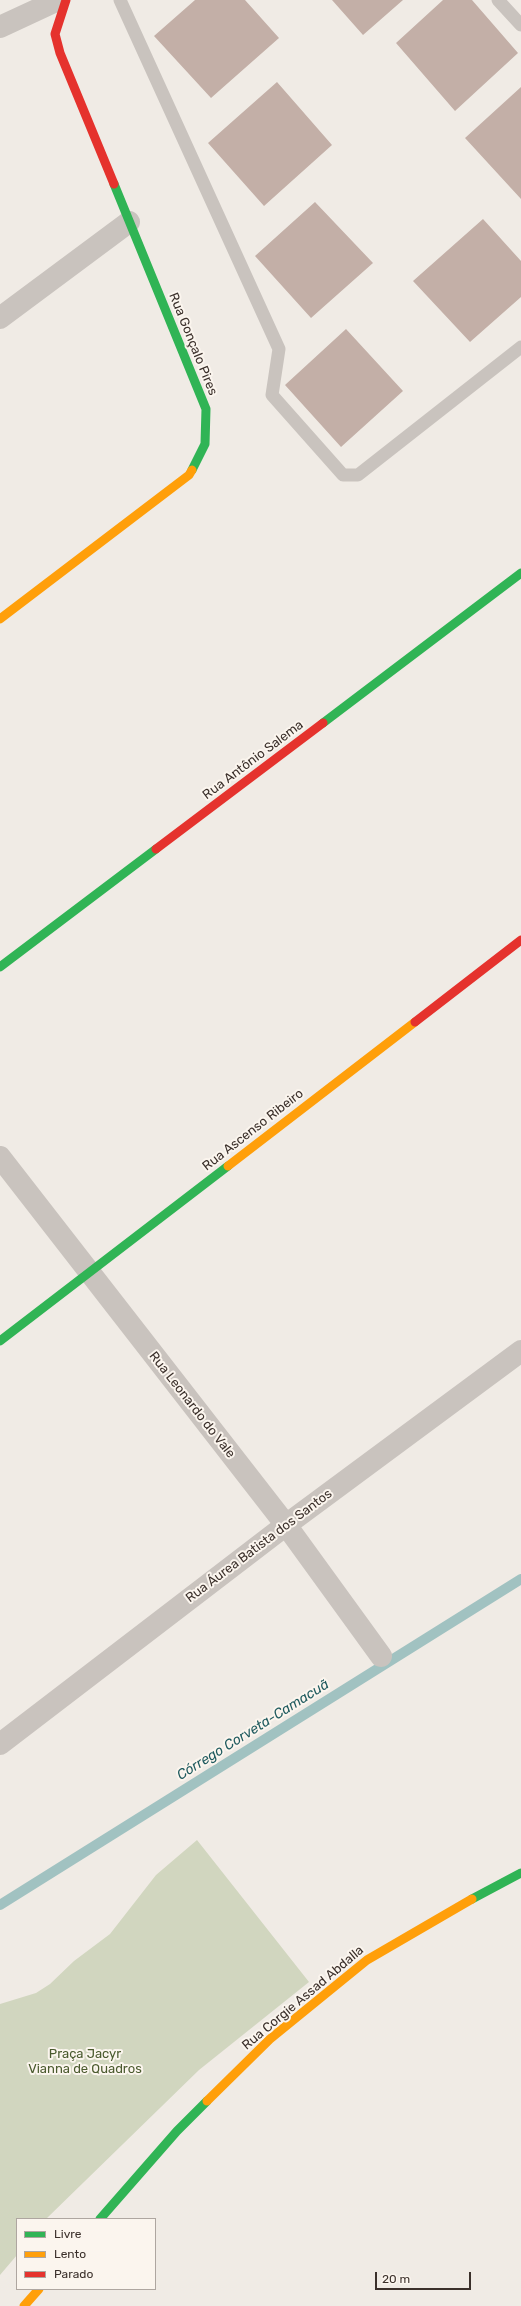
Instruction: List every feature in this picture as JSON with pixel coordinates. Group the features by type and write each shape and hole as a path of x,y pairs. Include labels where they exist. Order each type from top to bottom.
{"street":[{"path":"1,26 34,0"},
{"path":"1,26 58,0"},
{"path":"62,0 74,0"},
{"name":"Rua Gonçalo Pires","path":"0,619 189,475 203,454 208,437 206,409 60,53 55,34 66,0"},
{"path":"0,318 129,222"},
{"name":"Rua Antônio Salema","path":"0,968 521,572"},
{"name":"Rua Ascenso Ribeiro","path":"0,1341 521,940"},
{"name":"Rua Leonardo do Vale","path":"0,1158 286,1525 381,1656"},
{"name":"Rua Áurea Batista dos Santos","path":"0,1744 286,1525 521,1351"},
{"name":"Rua Corgie Assad Abdalla","path":"101,2218 176,2131 276,2034 367,1960 460,1905 521,1873"},
{"path":"24,2306 38,2290"}],"lane":[{"path":"120,0 279,349 272,395 343,475 358,475 521,347"},
{"path":"498,0 521,25"}],"green space":[{"name":"Praça Jacyr Vianna de Quadros","path":"197,1840 309,1982 199,2070 47,2218 16,2218 16,2256 0,2275 0,2004 36,1993 50,1984 74,1961 110,1934 156,1875"}],"building":[{"path":"195,0 245,0 279,38 211,98 154,36"},
{"path":"332,0 403,0 363,35"},
{"path":"443,0 472,0 518,53 455,111 396,43"},
{"path":"277,82 332,145 264,206 208,143"},
{"path":"521,87 521,199 465,138"},
{"path":"315,202 373,263 311,318 255,256"},
{"path":"483,219 521,261 521,297 470,342 413,281"},
{"path":"346,329 403,391 341,447 285,385"}],"waterway":[{"name":"Córrego Corveta-Camacuã","path":"0,1905 521,1579"}],"traffic: fast":[{"path":"114,184 206,409 205,444 192,470"},
{"path":"323,723 521,573"},
{"path":"0,967 156,849"},
{"path":"0,1341 228,1166"},
{"path":"472,1899 521,1873"},
{"path":"101,2218 177,2131 207,2101"}],"traffic: slow":[{"path":"0,619 189,475 192,470"},
{"path":"228,1166 415,1022"},
{"path":"207,2101 270,2039 367,1960 472,1899"},
{"path":"24,2306 38,2290"}],"traffic: jam":[{"path":"66,0 55,34 60,53 114,184"},
{"path":"156,849 323,723"},
{"path":"415,1022 521,940"}]}
